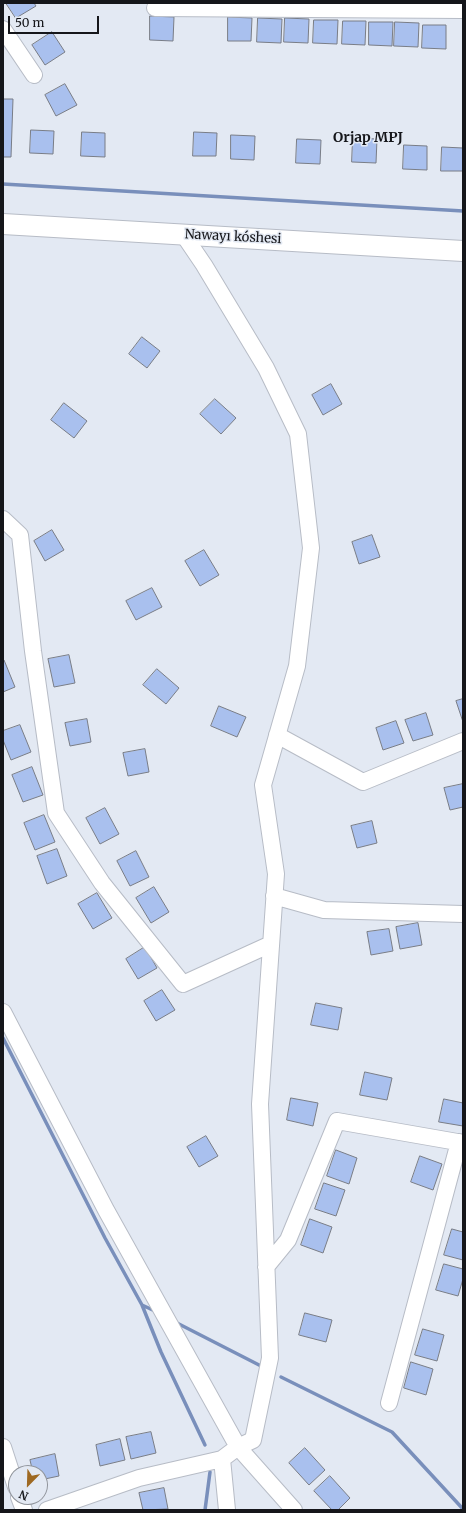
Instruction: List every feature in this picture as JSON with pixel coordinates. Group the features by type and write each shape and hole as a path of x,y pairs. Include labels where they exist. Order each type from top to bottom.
{"main road":[{"name":"Nawayı kóshesi","path":"3,224 463,251"}],"street":[{"path":"155,8 463,10"},
{"path":"3,29 34,75"},
{"path":"47,1510 139,1478 222,1459 238,1447 253,1440 270,1358 260,1104 276,874 263,785 297,666 311,548 298,434 266,368 204,265 183,234"},
{"path":"3,519 20,535 33,651 56,813 102,883 183,984 271,944"},
{"path":"277,735 363,782 463,741"},
{"path":"274,896 324,910 463,914"},
{"path":"3,1012 106,1210 238,1447 294,1510"},
{"path":"266,1267 288,1240 336,1121 461,1143 389,1403"},
{"path":"3,1447 9,1465"},
{"path":"222,1459 227,1510"}],"building":[{"path":"6,3 34,3 36,6 16,18"},
{"path":"150,16 174,17 173,41 150,40"},
{"path":"228,17 252,18 251,41 228,41"},
{"path":"258,18 282,19 281,43 257,42"},
{"path":"285,18 309,19 308,43 284,42"},
{"path":"314,20 338,20 337,44 313,43"},
{"path":"343,21 366,21 365,45 342,44"},
{"path":"369,22 393,22 392,46 369,45"},
{"path":"395,22 419,23 418,47 394,46"},
{"path":"423,25 446,25 446,49 422,48"},
{"path":"52,32 65,52 45,65 32,45"},
{"path":"65,84 77,105 56,116 45,95"},
{"path":"3,99 13,99 11,157 3,157"},
{"path":"31,130 54,131 53,154 30,153"},
{"path":"82,132 105,133 105,157 81,156"},
{"path":"194,132 217,133 216,156 193,156"},
{"path":"231,135 255,136 254,160 231,159"},
{"path":"353,138 377,139 376,163 352,162"},
{"path":"297,139 321,140 320,164 296,163"},
{"path":"404,145 427,146 427,170 403,169"},
{"path":"442,147 463,148 463,171 441,171"},
{"path":"142,337 160,351 147,368 129,354"},
{"path":"331,384 342,404 323,415 312,395"},
{"path":"215,399 236,418 221,434 200,414"},
{"path":"64,403 87,421 74,438 51,420"},
{"path":"52,530 64,550 45,561 34,541"},
{"path":"372,535 380,557 359,564 352,542"},
{"path":"204,550 219,575 200,586 185,561"},
{"path":"152,588 162,607 136,620 126,601"},
{"path":"69,655 75,683 54,687 48,659"},
{"path":"3,660 15,687 3,692"},
{"path":"157,669 179,688 166,704 143,685"},
{"path":"463,699 463,722 456,701"},
{"path":"219,706 246,717 237,737 211,726"},
{"path":"426,713 433,735 413,741 405,720"},
{"path":"87,719 91,742 70,746 65,723"},
{"path":"396,721 404,743 383,750 376,728"},
{"path":"20,725 31,752 11,760 3,740 3,731"},
{"path":"145,749 149,772 128,776 123,753"},
{"path":"32,767 43,795 23,802 12,775"},
{"path":"463,784 463,807 450,810 444,788"},
{"path":"105,808 119,834 100,844 86,818"},
{"path":"44,815 55,842 35,850 24,823"},
{"path":"372,821 377,843 357,848 351,826"},
{"path":"57,849 67,876 47,884 37,856"},
{"path":"136,851 149,877 130,886 117,861"},
{"path":"154,887 169,912 151,923 136,898"},
{"path":"97,893 112,918 93,929 78,904"},
{"path":"418,923 422,945 400,949 396,927"},
{"path":"389,929 393,951 371,955 367,932"},
{"path":"145,947 157,968 138,979 126,959"},
{"path":"162,990 175,1010 156,1021 144,1001"},
{"path":"316,1003 342,1008 338,1030 311,1025"},
{"path":"365,1072 392,1078 387,1100 360,1095"},
{"path":"291,1098 318,1103 313,1126 287,1120"},
{"path":"444,1099 463,1103 463,1126 439,1122"},
{"path":"206,1136 218,1156 199,1167 187,1147"},
{"path":"336,1150 357,1158 349,1184 327,1176"},
{"path":"420,1156 442,1164 433,1190 411,1182"},
{"path":"324,1183 345,1190 336,1216 315,1209"},
{"path":"310,1219 332,1227 323,1253 301,1245"},
{"path":"452,1229 463,1232 463,1260 444,1255"},
{"path":"444,1264 463,1269 463,1279 458,1296 436,1290"},
{"path":"305,1313 332,1320 326,1342 299,1335"},
{"path":"423,1329 444,1335 437,1361 415,1355"},
{"path":"411,1362 433,1369 426,1395 404,1388"},
{"path":"151,1432 156,1453 131,1459 126,1437"},
{"path":"120,1439 125,1460 100,1466 96,1445"},
{"path":"305,1448 325,1470 309,1485 289,1463"},
{"path":"55,1454 59,1476 48,1478 48,1465 31,1465 30,1460"},
{"path":"330,1476 350,1498 338,1510 332,1510 314,1491"},
{"path":"164,1488 168,1509 143,1510 139,1493"}],"waterway":[{"path":"3,184 463,211"},
{"path":"3,1038 105,1238 142,1305 161,1352 205,1445"},
{"path":"142,1305 157,1312"},
{"path":"175,1322 261,1366"},
{"path":"281,1377 392,1432 463,1509"},
{"path":"205,1510 210,1472"}],"district":[{"name":"Orjap MPJ","path":"368,138"}]}
